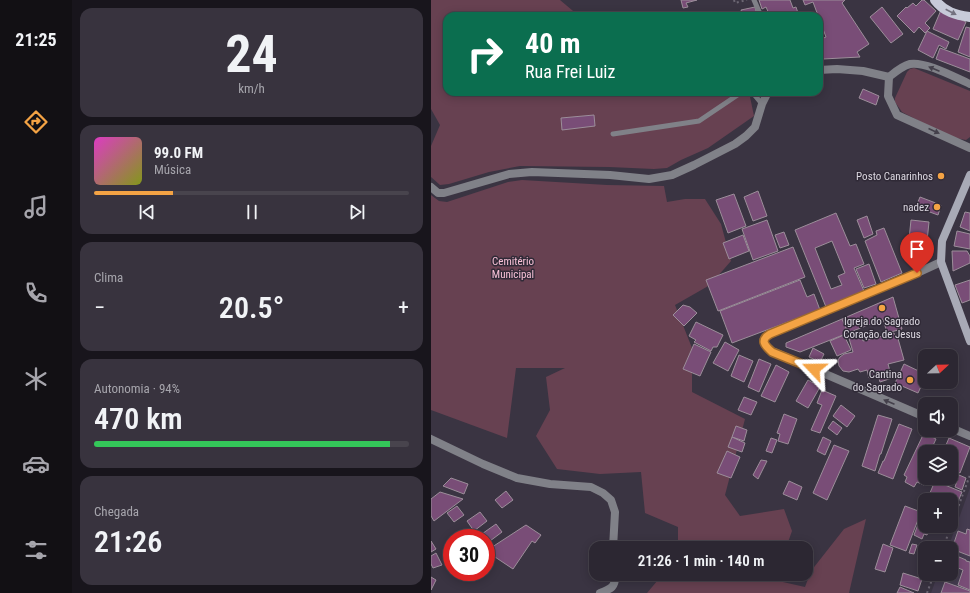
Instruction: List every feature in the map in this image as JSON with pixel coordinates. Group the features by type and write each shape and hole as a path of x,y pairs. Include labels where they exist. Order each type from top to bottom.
{"main road":[{"path":"935,0 939,6 955,15 970,17"},
{"path":"970,175 942,241 941,262 970,341"}],"street":[{"path":"970,84 926,65 911,64 900,68 889,77 888,96 897,115 970,148"},
{"path":"823,70 837,69 863,71 889,77"},
{"path":"431,187 438,193 444,193 509,174 532,172 610,175 649,179 672,175 735,144 755,127 765,96"},
{"path":"918,414 772,352 764,343 764,340 770,334 941,262"},
{"path":"958,431 970,436"},
{"path":"431,439 483,464 517,478 550,484 591,487 603,492 611,500 615,512 613,541"},
{"path":"600,593 613,586 615,581"}],"lane":[{"path":"754,0 759,12"},
{"path":"613,134 699,121 736,96"},
{"path":"755,96 762,104"}],"path":[{"path":"734,0 735,3 748,0"},
{"path":"946,541 970,475"},
{"path":"927,593 931,581"}],"shaded area":[{"path":"970,488 970,593 931,593 935,581 958,581 958,541 951,541 954,533 958,533 958,521"}],"green space":[{"path":"431,0 560,0 574,12 443,12 443,96 750,96 754,116 708,148 667,168 520,166 489,172 449,184 440,185 431,177 431,146 440,125 431,109"},
{"path":"914,68 970,91 970,137 966,140 950,137 902,112 895,102 895,98 907,72"},
{"name":"Cemitério Municipal","path":"522,180 607,185 664,186 667,202 685,199 705,199 721,224 731,261 710,285 675,305 692,348 692,392 745,419 725,495 740,516 784,509 792,531 788,541 678,541 678,527 645,513 641,472 600,474 557,469 536,436 550,410 546,377 565,368 516,368 507,438 431,410 431,195 439,201 447,202 508,182"},
{"path":"866,519 849,593 647,593 657,581 778,581 805,587 807,581 813,581 813,568 844,529"}],"building":[{"path":"681,0 697,0 686,3 688,7 683,8"},
{"path":"759,0 790,0 793,8 796,7 798,12 768,12 766,7 762,9"},
{"path":"803,0 845,0 842,3 869,44 857,52 860,57 823,59 823,38 826,37 823,29 823,12 817,12 813,2 805,5"},
{"path":"924,0 936,11 925,23 930,28 925,33 919,27 914,33 897,16 906,7 907,8 913,3 916,6"},
{"path":"755,7 756,12 742,12 741,10"},
{"path":"882,7 903,34 891,43 870,17"},
{"path":"941,10 966,22 958,40 933,29"},
{"path":"966,27 970,28 970,57 958,52"},
{"path":"927,31 949,42 946,49 939,45 933,58 918,50"},
{"path":"940,48 970,59 970,72 936,59"},
{"path":"863,89 879,96 876,105 859,98"},
{"path":"594,115 595,126 562,130 561,118"},
{"path":"758,191 767,216 753,221 744,197"},
{"path":"734,194 746,226 728,233 716,200"},
{"path":"920,197 941,205 938,215 916,207"},
{"path":"965,212 970,213 970,231 960,227"},
{"path":"836,213 850,246 856,244 864,264 854,268 864,291 826,307 795,230","holes":["832,241 845,273 838,276 842,285 831,289 815,248"]},
{"path":"867,216 873,234 864,238 857,220"},
{"path":"767,220 778,251 753,260 742,229"},
{"path":"911,220 929,222 926,251 908,249"},
{"path":"884,228 902,273 881,282 865,241 877,235 876,231"},
{"path":"957,231 970,234 970,249 954,246"},
{"path":"784,232 789,245 780,248 775,235"},
{"path":"743,235 749,251 729,259 723,243"},
{"path":"793,247 805,277 718,311 706,280"},
{"path":"952,251 967,251 970,256 970,263 953,271"},
{"path":"869,264 876,284 864,288 856,269"},
{"path":"800,280 807,297 814,294 820,310 732,343 720,311"},
{"path":"970,280 970,300 962,303 955,285"},
{"name":"Igreja do Sagrado Coração de Jesus","path":"893,297 902,329 887,333 883,319 848,333 842,319"},
{"path":"683,305 690,307 697,313 684,326 673,315"},
{"path":"842,319 848,333 800,352 786,347 786,343"},
{"path":"696,322 723,335 717,347 713,347 711,351 694,342 696,340 689,336"},
{"path":"860,332 863,341 894,333 895,336 897,335 904,360 888,364 892,378 880,382 878,375 869,378 867,370 860,372 858,369 849,372 843,371 839,366 838,360 840,357 844,354 853,352 848,335"},
{"path":"844,335 851,350 837,356 830,341"},
{"path":"725,342 739,350 728,371 713,363"},
{"path":"694,344 711,352 700,376 683,369"},
{"path":"813,348 824,354 820,362 809,357"},
{"path":"739,355 753,361 744,382 731,376"},
{"path":"759,359 771,364 759,392 748,387"},
{"name":"Cantina do Sagrado","path":"904,364 918,371 918,389 920,389 918,393 895,383"},
{"path":"776,365 789,372 775,402 761,396"},
{"path":"808,380 820,387 808,408 796,401"},
{"path":"822,390 836,396 820,433 811,430 822,405 817,403"},
{"path":"744,397 757,402 751,415 738,410"},
{"path":"841,405 855,416 847,427 833,416"},
{"path":"784,414 797,419 788,444 778,441 780,434 777,433"},
{"path":"878,415 892,419 875,471 862,466"},
{"path":"833,421 842,428 837,435 828,428"},
{"path":"899,424 912,429 893,479 878,473"},
{"path":"736,426 747,430 744,441 732,437"},
{"path":"732,437 745,443 742,452 728,447"},
{"path":"823,437 831,441 825,455 817,451"},
{"path":"922,437 932,437 936,439 933,445 918,445"},
{"path":"771,438 777,440 772,453 766,451"},
{"path":"949,438 970,447 960,473 958,472 958,445 946,445"},
{"path":"834,445 849,451 827,500 813,493"},
{"path":"918,446 918,482 914,487 905,482 907,477 904,475"},
{"path":"727,451 740,457 731,478 717,473"},
{"path":"761,460 767,461 758,479 753,475"},
{"path":"959,475 966,478 962,490 955,487 956,485 958,485"},
{"path":"451,478 468,484 464,494 443,486"},
{"path":"789,481 802,487 797,500 783,494"},
{"path":"933,485 945,485 962,492 958,502 958,493 930,493"},
{"path":"506,491 513,500 502,508 495,500"},
{"path":"440,492 463,499 434,521 431,516 431,499"},
{"path":"457,506 464,515 454,522 447,513"},
{"path":"905,506 918,511 918,520 906,551 890,545"},
{"path":"480,512 487,521 477,529 473,529 467,521"},
{"path":"496,524 502,532 495,537 495,529 489,529"},
{"path":"918,524 918,533 928,533 927,535 924,534 922,539 914,535"},
{"path":"526,525 541,535 535,543 532,541 513,569 495,557 495,545"},
{"path":"967,529 970,530 970,556 958,551 958,541 955,541 958,531 966,534"},
{"path":"431,541 436,549 431,552"},
{"path":"883,544 893,548 885,572 875,569"},
{"path":"912,544 917,545 914,554 909,553"},
{"path":"436,553 442,565 433,568 431,564 431,556"},
{"path":"958,557 970,562 970,590 958,585 963,570 958,568"},
{"path":"903,573 918,578 918,581 921,581 918,591 900,585"},
{"path":"431,577 436,580 431,590"},
{"path":"945,582 970,591 970,593 941,593"},
{"path":"900,587 914,593 897,593"}],"place":[{"name":"Posto Canarinhos","path":"941,176"},
{"name":"nadez","path":"937,207"},
{"name":"Igreja do Sagrado Coração de Jesus","path":"882,308"},
{"name":"Cantina do Sagrado","path":"910,380"}],"route":[{"path":"814,369 772,352 764,343 764,340 770,334 917,273"}]}
